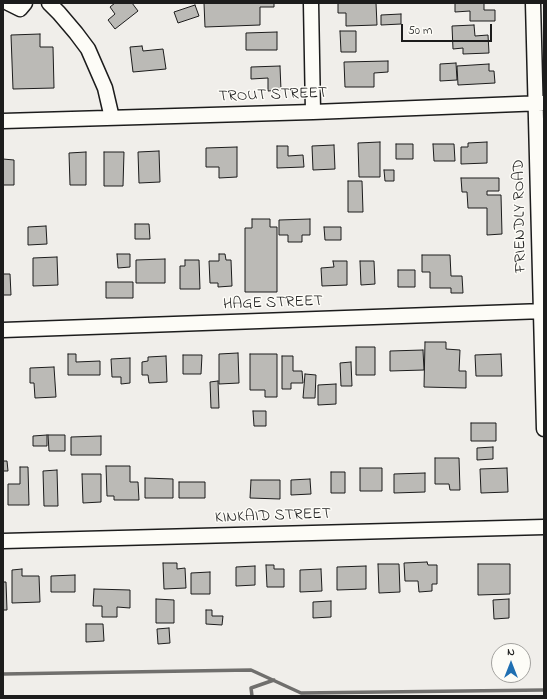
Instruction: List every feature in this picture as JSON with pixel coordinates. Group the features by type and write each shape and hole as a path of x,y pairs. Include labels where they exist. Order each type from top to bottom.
{"street":[{"path":"8,3 20,9 25,3"},
{"path":"49,3 60,13 88,49 105,88 112,118"},
{"path":"311,3 313,112"},
{"name":"FRIENDLY ROAD","path":"533,3 540,103 544,429"},
{"name":"TROUT STREET","path":"3,121 313,112 540,103"},
{"name":"HAGE STREET","path":"3,330 542,311"},
{"name":"KINKAID STREET","path":"3,541 544,527"}],"building":[{"path":"115,3 132,3 138,11 115,29 108,20 115,14 110,7"},
{"path":"204,3 274,3 274,7 260,7 260,25 205,27"},
{"path":"338,3 376,3 377,25 346,26 346,13 338,13"},
{"path":"455,3 484,3 484,10 495,10 495,21 470,21 470,11 455,12"},
{"path":"195,5 199,16 178,23 174,12"},
{"path":"401,14 401,24 381,25 381,15"},
{"path":"474,25 475,36 488,35 489,53 463,54 463,48 453,49 452,26"},
{"path":"340,31 356,31 356,52 341,52"},
{"path":"277,32 277,50 246,50 246,33"},
{"path":"40,34 40,47 53,47 54,88 13,89 11,35"},
{"path":"142,46 143,51 163,49 166,69 133,72 130,47"},
{"path":"388,61 388,72 374,73 374,87 345,87 344,62"},
{"path":"456,63 457,80 440,81 440,64"},
{"path":"489,64 489,71 494,71 495,83 458,85 457,66"},
{"path":"280,66 281,90 268,91 268,78 251,79 251,67"},
{"path":"380,142 380,177 359,177 358,143"},
{"path":"487,142 487,163 461,164 461,147 468,147 468,143"},
{"path":"396,144 413,144 413,159 396,159"},
{"path":"433,144 454,144 455,161 434,161"},
{"path":"334,145 335,169 313,170 312,146"},
{"path":"277,146 288,146 288,156 303,155 304,167 277,168"},
{"path":"237,147 237,177 219,178 219,167 206,167 206,148"},
{"path":"159,151 160,182 139,183 138,152"},
{"path":"86,152 86,185 70,185 69,153"},
{"path":"104,152 124,152 123,186 104,186"},
{"path":"3,159 14,160 14,185 3,185"},
{"path":"384,170 394,170 394,181 385,181"},
{"path":"461,178 499,178 499,191 487,191 487,195 501,195 502,234 487,235 487,208 468,208 467,192 462,192"},
{"path":"348,181 362,181 363,212 348,212"},
{"path":"252,219 270,219 270,227 277,227 277,292 245,292 245,228 252,228"},
{"path":"310,219 310,235 302,235 302,242 288,242 288,235 279,235 279,220"},
{"path":"135,224 149,224 150,239 135,239"},
{"path":"46,226 47,244 28,245 28,227"},
{"path":"324,227 341,227 341,240 325,240"},
{"path":"117,254 130,254 130,267 118,268"},
{"path":"219,254 225,254 226,260 231,260 232,286 218,287 218,283 210,283 209,261 219,261"},
{"path":"422,255 450,255 451,276 462,276 463,293 451,293 451,288 430,288 430,272 422,272"},
{"path":"57,257 58,285 33,286 33,258"},
{"path":"165,259 165,283 136,283 136,260"},
{"path":"185,260 199,260 200,289 180,289 180,266 185,266"},
{"path":"333,261 347,261 347,285 322,286 321,268 334,267"},
{"path":"360,261 374,261 375,284 361,285"},
{"path":"398,270 415,270 415,287 398,287"},
{"path":"3,274 10,274 11,295 3,295"},
{"path":"106,282 133,282 133,298 106,298"},
{"path":"425,342 446,342 446,349 460,350 459,371 466,371 466,388 424,387"},
{"path":"356,347 375,347 375,375 356,375"},
{"path":"423,350 424,370 390,371 390,351"},
{"path":"238,353 239,383 219,384 219,354"},
{"path":"68,354 76,354 76,362 100,361 100,375 68,375"},
{"path":"250,354 277,354 277,397 265,397 265,390 250,390"},
{"path":"501,354 502,376 476,376 475,355"},
{"path":"183,355 202,355 201,374 183,374"},
{"path":"166,356 167,382 149,383 148,375 142,375 142,362 148,361 148,357"},
{"path":"282,356 293,356 293,371 302,371 303,383 291,383 291,389 282,389"},
{"path":"130,358 130,383 121,384 121,377 112,377 111,359"},
{"path":"351,362 352,386 341,386 340,363"},
{"path":"54,367 56,397 35,398 34,383 30,383 30,368"},
{"path":"305,374 316,375 315,398 303,398"},
{"path":"218,381 219,408 211,408 210,382"},
{"path":"336,384 336,404 318,405 318,385"},
{"path":"253,411 266,411 266,426 254,426"},
{"path":"471,423 496,423 496,441 471,441"},
{"path":"47,435 47,446 33,446 33,436"},
{"path":"48,435 65,435 65,451 49,451"},
{"path":"101,436 101,455 71,455 71,437"},
{"path":"493,447 493,459 477,460 477,448"},
{"path":"435,458 459,458 460,490 450,490 449,484 435,484"},
{"path":"3,461 7,461 8,471 3,471"},
{"path":"106,466 130,466 130,482 138,482 139,500 114,500 114,496 107,496"},
{"path":"20,467 28,467 29,505 8,505 8,484 20,484"},
{"path":"360,468 382,468 382,491 360,491"},
{"path":"507,468 508,492 481,493 480,469"},
{"path":"57,470 58,506 44,506 43,471"},
{"path":"331,472 345,472 345,493 331,493"},
{"path":"425,473 425,492 394,493 394,474"},
{"path":"82,474 101,474 101,502 83,503"},
{"path":"145,478 173,479 173,498 145,498"},
{"path":"310,479 311,494 291,495 291,480"},
{"path":"251,480 280,480 280,499 250,498"},
{"path":"179,482 205,482 205,498 179,498"},
{"path":"427,562 428,565 437,565 437,584 432,584 432,591 419,592 418,581 405,581 404,563"},
{"path":"163,563 177,563 177,569 185,568 186,588 164,589"},
{"path":"378,564 399,564 400,592 379,593"},
{"path":"478,564 510,564 510,594 478,595"},
{"path":"266,565 274,565 274,569 284,569 284,587 267,587"},
{"path":"255,566 255,585 236,586 236,567"},
{"path":"366,566 366,589 337,590 337,567"},
{"path":"22,569 22,576 39,576 40,602 12,603 12,570"},
{"path":"321,569 322,591 300,592 300,570"},
{"path":"210,572 210,594 191,594 191,573"},
{"path":"75,575 75,592 51,592 51,576"},
{"path":"3,582 6,582 7,610 3,610"},
{"path":"94,589 130,590 130,608 117,607 117,617 102,617 102,606 93,606"},
{"path":"156,599 174,600 174,623 156,623"},
{"path":"509,599 509,618 494,619 493,600"},
{"path":"331,601 331,617 313,618 313,602"},
{"path":"206,610 212,610 212,616 223,616 222,625 206,624"},
{"path":"86,624 103,624 104,641 86,642"},
{"path":"169,628 170,643 158,644 157,629"}],"waterway":[{"path":"3,674 251,670 301,693 544,690"},
{"path":"252,696 251,688 274,680"}]}
